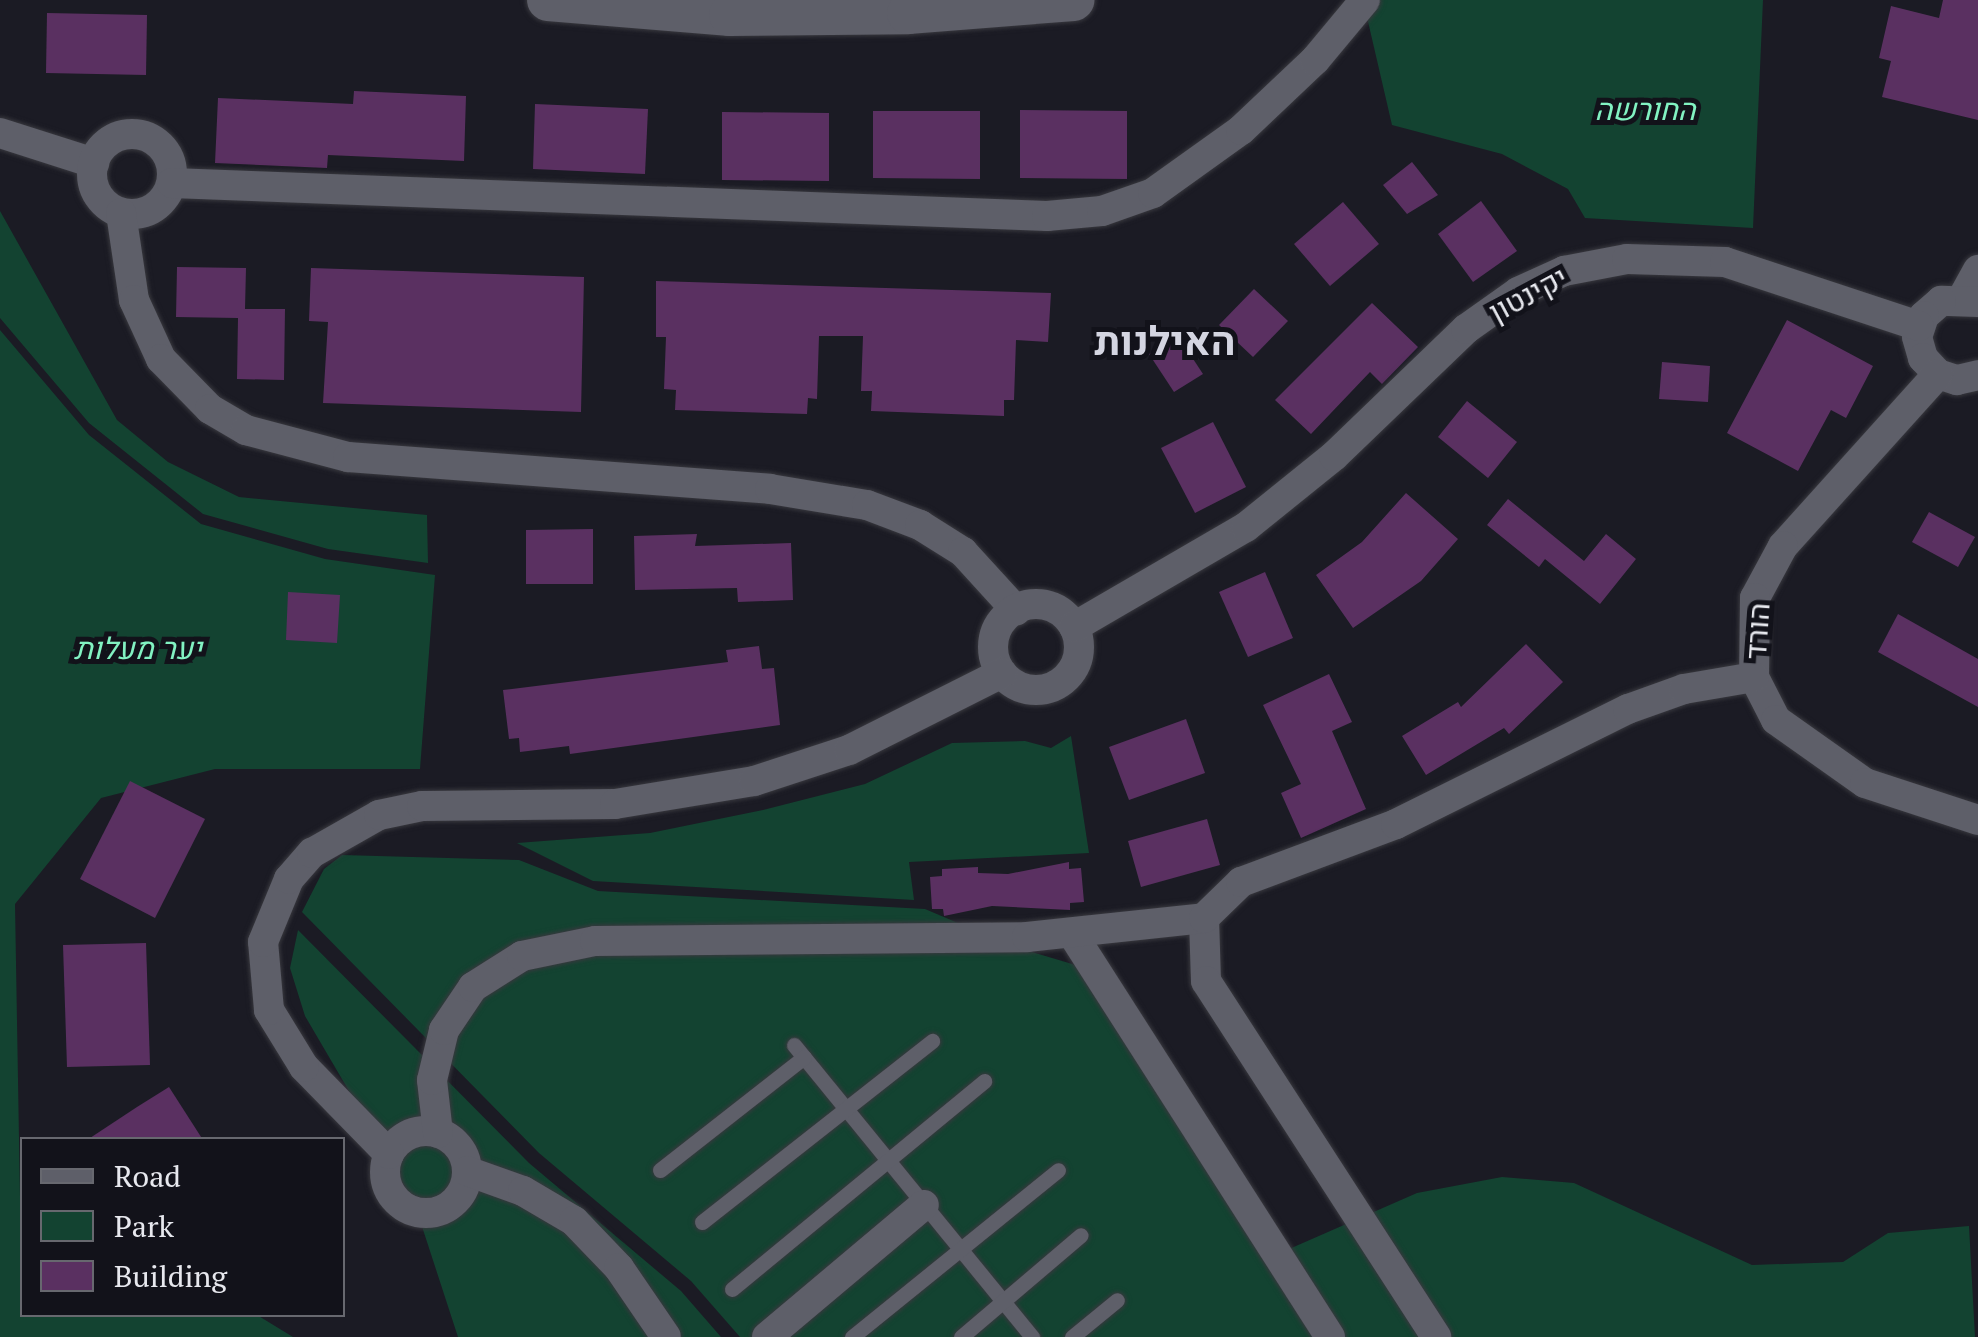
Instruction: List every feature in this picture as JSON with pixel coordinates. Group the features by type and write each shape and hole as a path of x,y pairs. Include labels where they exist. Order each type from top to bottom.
{"main road":[{"path":"548,0 730,16 908,13 1073,0"}],"street":[{"path":"172,182 1048,216 1102,211 1153,193 1242,130 1326,48 1366,0"},
{"path":"0,133 94,163"},
{"path":"121,213 151,210 172,182 165,150 140,135 114,139 94,163 97,193 121,213 134,300 161,358 210,410 246,430 348,457 837,498 894,514 942,538 1016,610"},
{"name":"יקינטון","path":"1074,628 1211,550 1307,480 1466,329 1518,292 1564,271 1627,259 1725,262 1919,326"},
{"path":"1978,270 1970,300 1932,307 1919,326 1919,348 1938,374 1956,380 1978,375"},
{"name":"הורד","path":"1938,374 1783,546 1755,598 1754,677 1776,720 1865,783 1978,820"},
{"path":"1048,606 1074,628 1077,660 1056,685 1024,688 1002,672 995,635 1016,610 1048,606"},
{"path":"389,1154 412,1134 438,1133 458,1148 466,1172 450,1205 420,1212 390,1191 389,1154 304,1068 269,1010 262,976 268,926 289,879 312,853 379,815 422,806 615,804 754,781 849,750 1002,672"},
{"path":"438,1133 432,1080 444,1030 473,987 522,956 594,941 1073,934 1204,918 1241,882 1407,819 1628,709 1684,689 1754,677"},
{"path":"1204,918 1206,981 1436,1337"},
{"path":"1073,934 1330,1337"},
{"path":"466,1172 523,1191 574,1221 619,1268 666,1337"},
{"path":"767,1337 924,1205"}],"lane":[{"path":"702,1222 932,1040"},
{"path":"660,1170 799,1051 1032,1337"},
{"path":"732,1289 984,1080"},
{"path":"852,1337 1058,1170"},
{"path":"961,1337 1082,1236"},
{"path":"1072,1337 1116,1300"}],"green space":[{"name":"החורשה","path":"1363,0 1763,0 1753,228 1585,218 1568,189 1502,154 1392,125"},
{"path":"0,211 117,420 168,462 239,497 427,515 428,563 328,549 203,514 89,423 0,318"},
{"name":"יער מעלות","path":"0,330 89,435 201,524 325,559 435,575 420,769 215,769 101,798 15,904 20,1317 260,1317 293,1337 0,1337"},
{"path":"1071,736 1089,853 909,862 914,900 593,881 517,843 650,833 763,810 865,784 952,743 1025,741 1051,748"},
{"path":"342,855 519,860 598,891 925,909 1012,946 1089,969 1280,1253 1417,1193 1502,1177 1574,1183 1752,1265 1843,1262 1888,1233 1969,1226 1975,1337 740,1337 691,1281 539,1153 302,912 324,869"},
{"path":"298,930 529,1163 681,1291 721,1337 458,1337 414,1202 305,1016 290,968"}],"building":[{"path":"1943,0 1978,0 1978,120 1882,97 1891,61 1879,58 1891,6 1939,18"},
{"path":"47,13 147,15 146,75 46,73"},
{"path":"354,91 466,96 464,161 328,155 327,168 215,163 218,98 353,104"},
{"path":"535,104 648,109 645,174 533,169"},
{"path":"1020,110 1127,111 1127,179 1020,178"},
{"path":"873,111 980,111 980,179 873,178"},
{"path":"722,112 829,113 829,181 722,180"},
{"path":"1412,162 1438,195 1407,214 1383,185"},
{"path":"1481,201 1517,251 1473,282 1438,234"},
{"path":"1343,202 1379,244 1330,286 1294,244"},
{"path":"177,267 246,268 245,309 285,309 284,380 237,379 238,318 176,317"},
{"path":"311,268 584,277 581,412 323,403 328,322 309,321"},
{"path":"656,281 1051,293 1048,342 1016,340 1014,400 1004,400 1004,416 871,411 872,391 861,391 863,336 819,336 817,399 808,398 807,414 675,410 676,390 664,389 666,337 656,337"},
{"path":"1254,289 1288,321 1253,357 1219,325"},
{"path":"1372,303 1418,347 1382,384 1370,372 1311,434 1275,400"},
{"path":"1787,320 1873,366 1846,418 1831,410 1798,471 1727,433"},
{"path":"1178,336 1203,374 1174,392 1149,354"},
{"path":"1662,362 1710,366 1708,402 1659,399"},
{"path":"1467,401 1517,442 1488,478 1438,437"},
{"path":"1213,422 1246,487 1195,513 1161,448"},
{"path":"1406,493 1458,539 1421,581 1353,628 1316,575 1362,542"},
{"path":"1508,499 1584,561 1606,534 1636,559 1600,604 1545,559 1539,567 1487,525"},
{"path":"1929,512 1975,537 1958,567 1912,542"},
{"path":"593,529 593,584 526,584 526,530"},
{"path":"697,534 695,546 791,543 793,600 738,602 737,588 635,590 634,536"},
{"path":"1265,572 1293,638 1248,657 1219,592"},
{"path":"288,592 340,595 337,643 286,640"},
{"path":"1898,614 1978,659 1978,707 1878,652"},
{"path":"1526,644 1563,682 1509,734 1504,728 1426,775 1402,736 1458,702 1461,707"},
{"path":"759,646 762,669 774,668 780,725 570,754 569,746 520,752 519,738 509,739 503,690 728,662 726,650"},
{"path":"1329,674 1352,722 1332,731 1366,809 1301,838 1281,793 1301,784 1263,705"},
{"path":"1186,719 1205,773 1129,800 1109,747"},
{"path":"130,781 205,819 155,918 80,879"},
{"path":"1207,819 1220,865 1141,887 1128,841"},
{"path":"1069,862 1069,869 1081,868 1084,902 1070,903 1070,910 992,906 944,916 943,909 932,909 930,877 942,876 942,869 978,867 978,873 1008,874"},
{"path":"146,943 150,1065 67,1067 63,945"},
{"path":"169,1087 201,1137 92,1137"}],"district":[{"name":"האילנות","path":"1165,340"}]}
